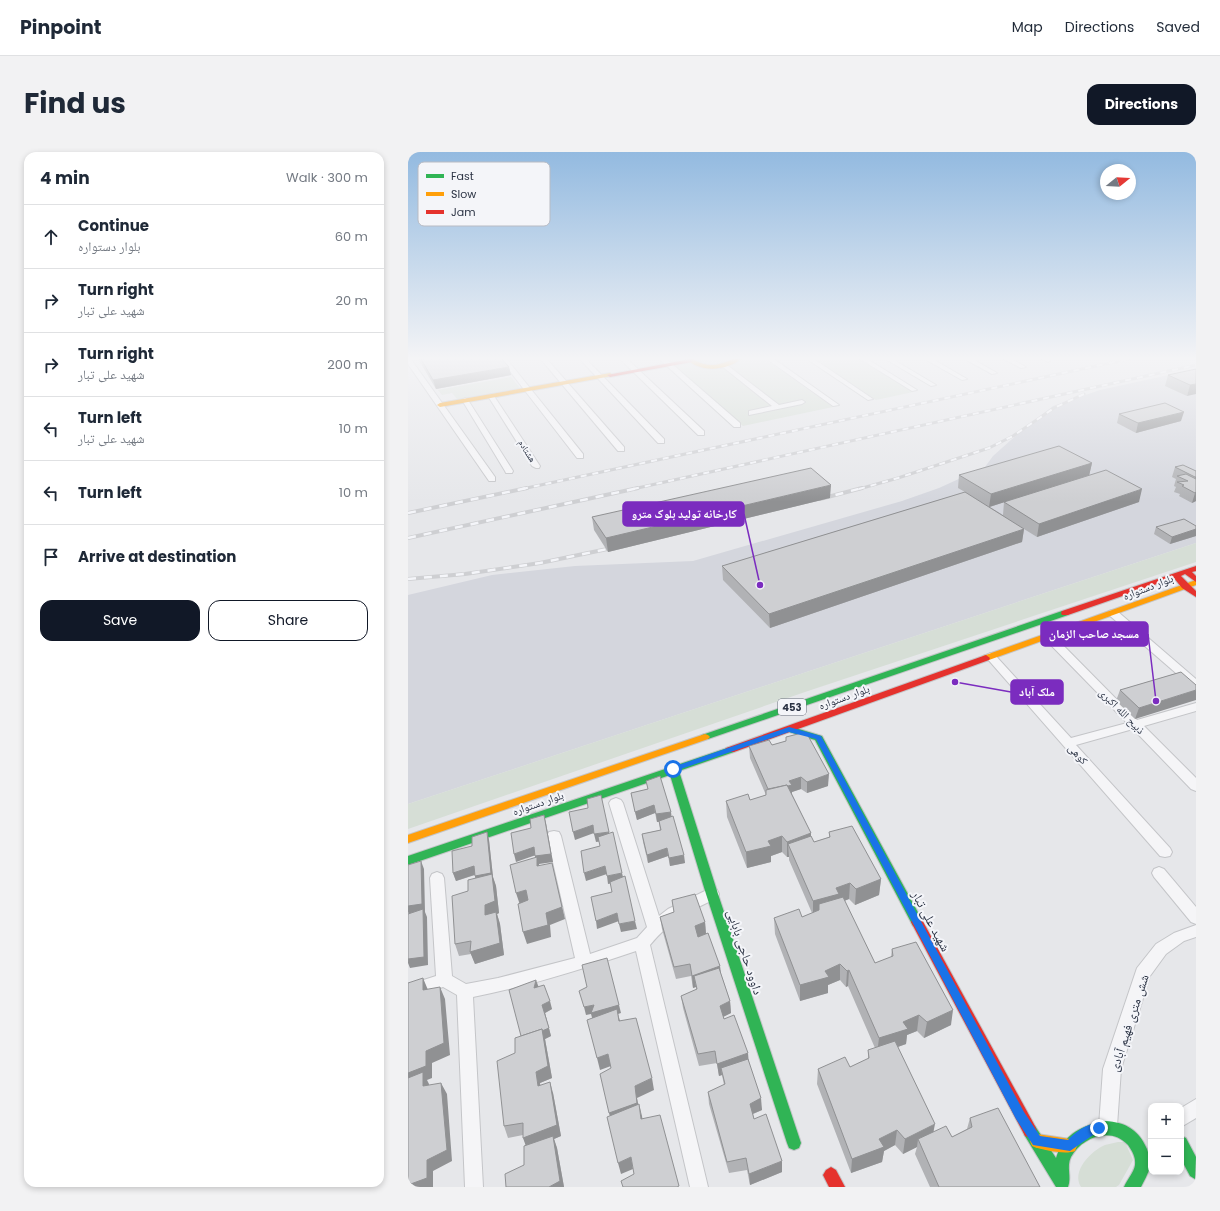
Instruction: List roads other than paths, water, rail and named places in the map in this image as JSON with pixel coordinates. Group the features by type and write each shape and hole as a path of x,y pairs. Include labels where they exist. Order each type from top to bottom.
{"main road":[{"name":"بلوار دستواره","path":"408,839 1196,568"},
{"path":"1186,572 1196,581"},
{"path":"1176,576 1185,586 1196,594"},
{"name":"بلوار دستواره","path":"408,861 789,730 990,656 1113,613 1196,581"},
{"name":"شهید علی تبار","path":"789,730 819,738 1020,1116 1064,1184"},
{"name":"داوود حاجی بابایی","path":"673,769 712,894 794,1143"},
{"path":"1064,1184 1059,1170 1061,1160 1070,1146 1090,1130 1108,1126 1126,1132 1146,1151 1141,1170 1132,1187"},
{"path":"1037,1141 1070,1146"},
{"path":"1184,1149 1196,1171"},
{"path":"1184,1165 1196,1171"},
{"path":"831,1175 837,1187"}],"street":[{"path":"440,405 492,479"},
{"path":"469,405 509,471"},
{"name":"هشتادم","path":"497,405 536,466"},
{"path":"540,405 580,456"},
{"path":"584,405 621,450"},
{"path":"627,405 661,442"},
{"path":"672,405 701,433"},
{"path":"715,405 737,425"},
{"path":"752,413 786,405"},
{"path":"1113,613 1196,686"},
{"name":"ذبیح الله اکبری","path":"1048,636 1196,786"},
{"name":"کوهی","path":"990,656 1165,852"},
{"path":"1069,743 1196,707"},
{"path":"616,803 655,928"},
{"path":"554,836 584,962"},
{"path":"1159,873 1196,918"},
{"path":"436,878 444,980"},
{"path":"408,992 444,980 465,991 498,985 584,962 642,942 655,928 673,913 712,894"},
{"name":"شش متری فهیم آبادی","path":"1108,1126 1112,1069 1143,973 1161,949 1179,937 1196,931"},
{"path":"642,942 699,1187"},
{"path":"465,991 474,1187"},
{"path":"1184,1116 1196,1108"}],"railway":[{"path":"522,489 913,405"},
{"path":"633,489 1013,405"},
{"path":"859,489 898,478 989,448 1013,436 1060,405"},
{"path":"408,513 527,488"},
{"path":"408,538 638,488"},
{"path":"820,499 862,488"},
{"path":"408,579 465,574 540,563 617,547"}],"place":[{"name":"کارخانه تولید بلوک مترو","path":"760,585"},
{"name":"ملک آباد","path":"955,682"},
{"name":"مسجد صاحب الزمان","path":"1156,701"}]}
